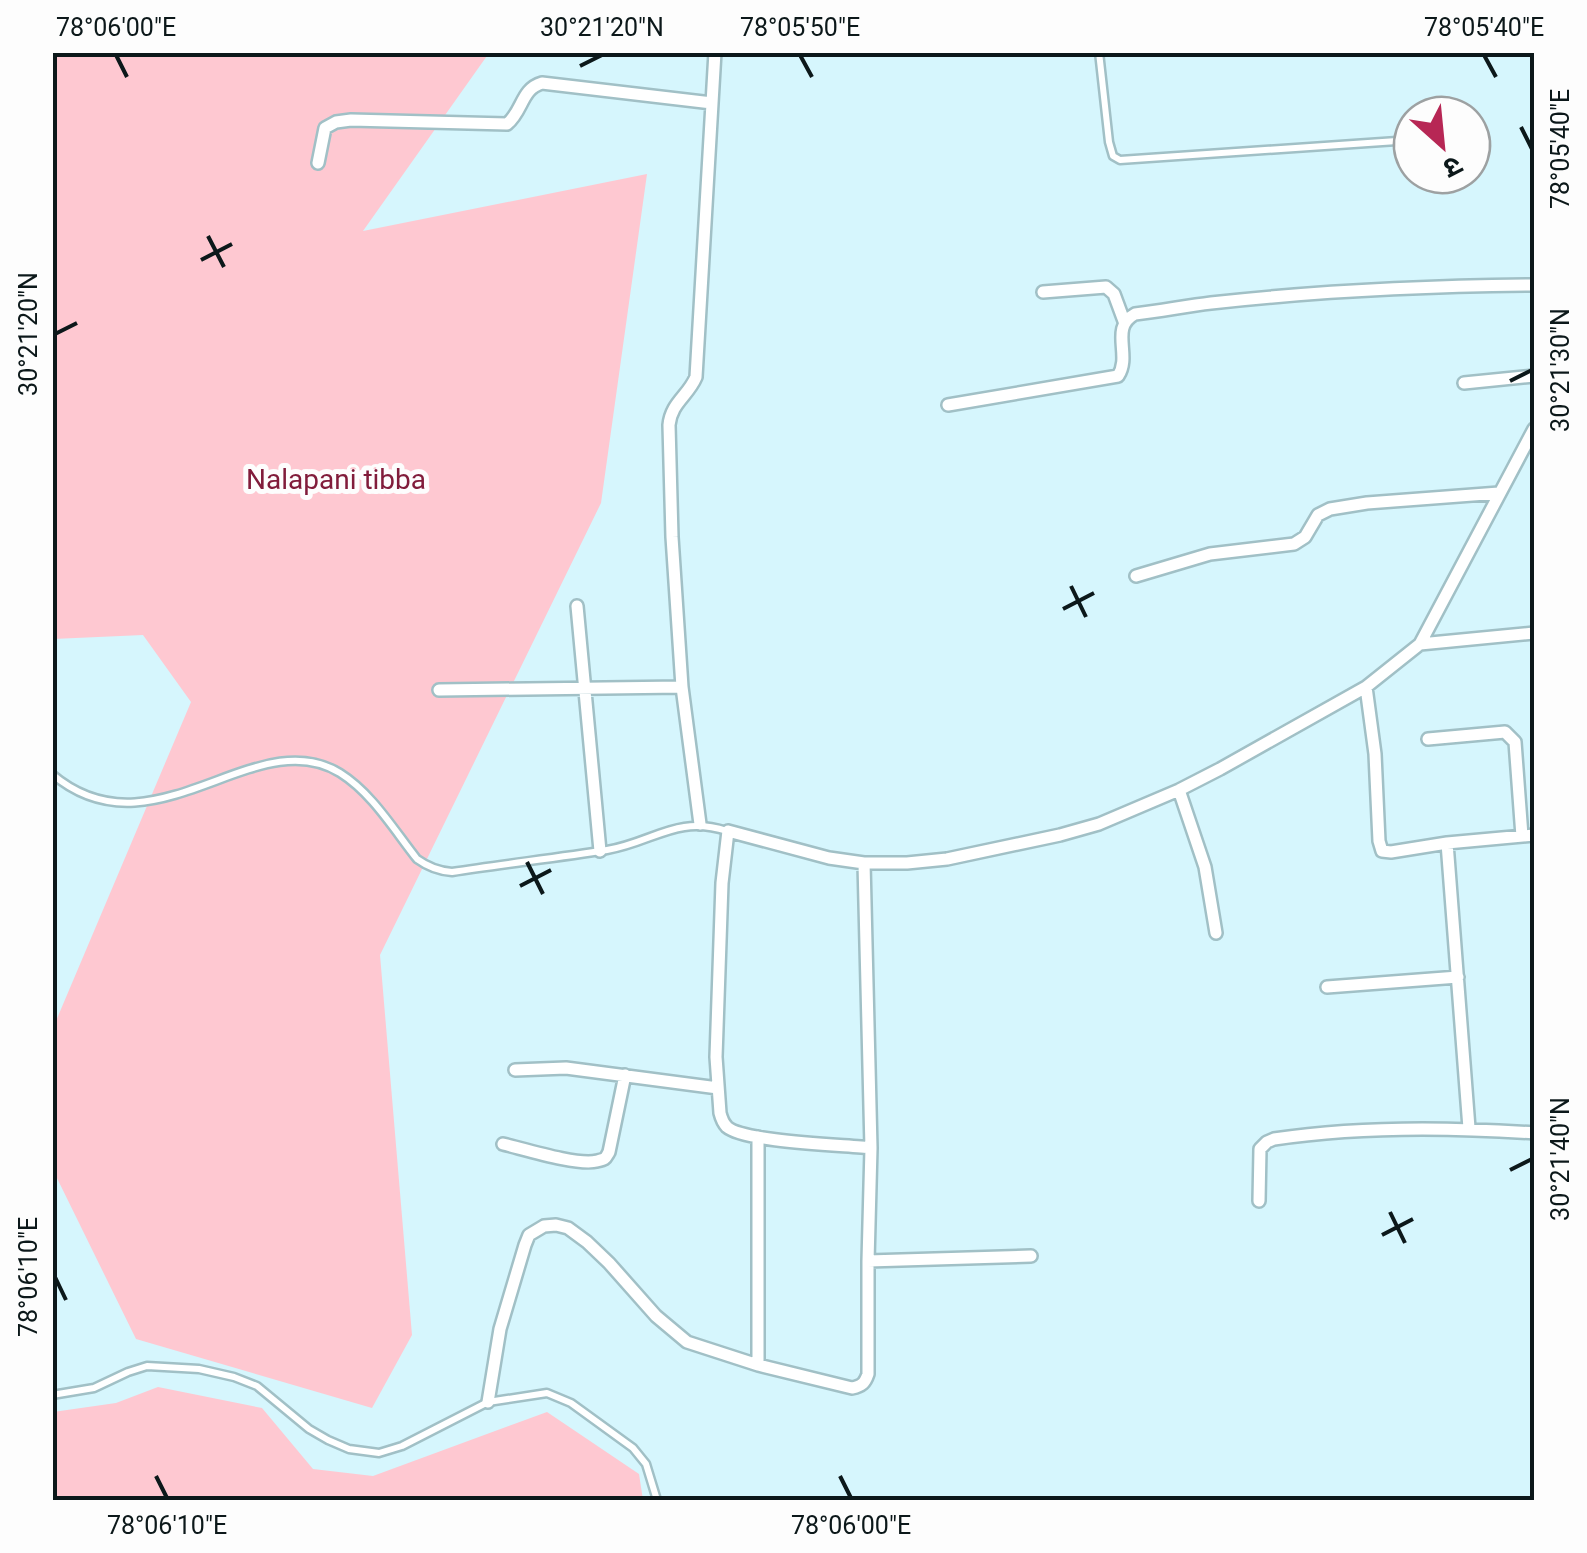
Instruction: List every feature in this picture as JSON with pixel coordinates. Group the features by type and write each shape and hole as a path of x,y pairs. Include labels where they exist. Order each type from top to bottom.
{"street":[{"path":"700,824 682,687 668,426 672,409 696,377 715,52"},
{"path":"318,163 325,128 336,122 507,124 516,115 526,92 536,84 712,103"},
{"path":"948,404 1118,376 1123,363 1122,326 1135,314 1320,293 1417,286 1534,285"},
{"path":"1042,292 1106,287 1114,294 1124,321"},
{"path":"1464,383 1534,376"},
{"path":"871,1148 758,1137 728,1128 720,1113 716,1057 722,882 728,831 793,849 864,863 894,864 1060,836 1179,790 1366,686 1420,644 1534,429"},
{"path":"1136,576 1229,550 1294,544 1306,536 1321,512 1330,509 1367,502 1499,493"},
{"path":"577,606 600,850"},
{"path":"1420,644 1534,633"},
{"path":"1366,686 1382,851 1528,836 1512,737 1505,732 1428,738"},
{"path":"439,690 682,687"},
{"path":"1179,790 1206,867 1216,933"},
{"path":"1447,843 1469,1128"},
{"path":"488,1402 500,1329 528,1234 556,1225 568,1228 587,1242 656,1316 687,1342 758,1365 852,1388 862,1385 868,1374 871,1148 864,863"},
{"path":"1327,987 1458,976"},
{"path":"515,1070 566,1068 718,1088"},
{"path":"502,1144 584,1162 600,1161 609,1152 624,1075"},
{"path":"1258,1201 1259,1154 1267,1142 1348,1131 1469,1128 1534,1133"},
{"path":"758,1137 758,1365"},
{"path":"868,1261 1031,1256"}],"lane":[{"path":"1099,52 1109,142 1112,156 1120,160 1392,141"},
{"path":"52,774 88,795 121,802 150,801 194,790 256,765 303,761 323,765 350,780 372,802 416,859 436,870 452,872 600,850 679,827 700,824 728,831"},
{"path":"52,1396 81,1392 147,1366 199,1369 257,1386 308,1429 328,1440 379,1453 402,1446 488,1402 547,1393 563,1398 639,1454 657,1500"}],"green space":[{"name":"Nalapani tibba","path":"53,53 489,53 363,231 647,174 601,503 380,955 412,1335 372,1408 136,1339 53,1170 53,1028 191,702 143,635 53,639"},
{"path":"158,1387 262,1408 313,1469 373,1476 547,1412 639,1474 643,1500 53,1500 53,1412 116,1403"}]}
